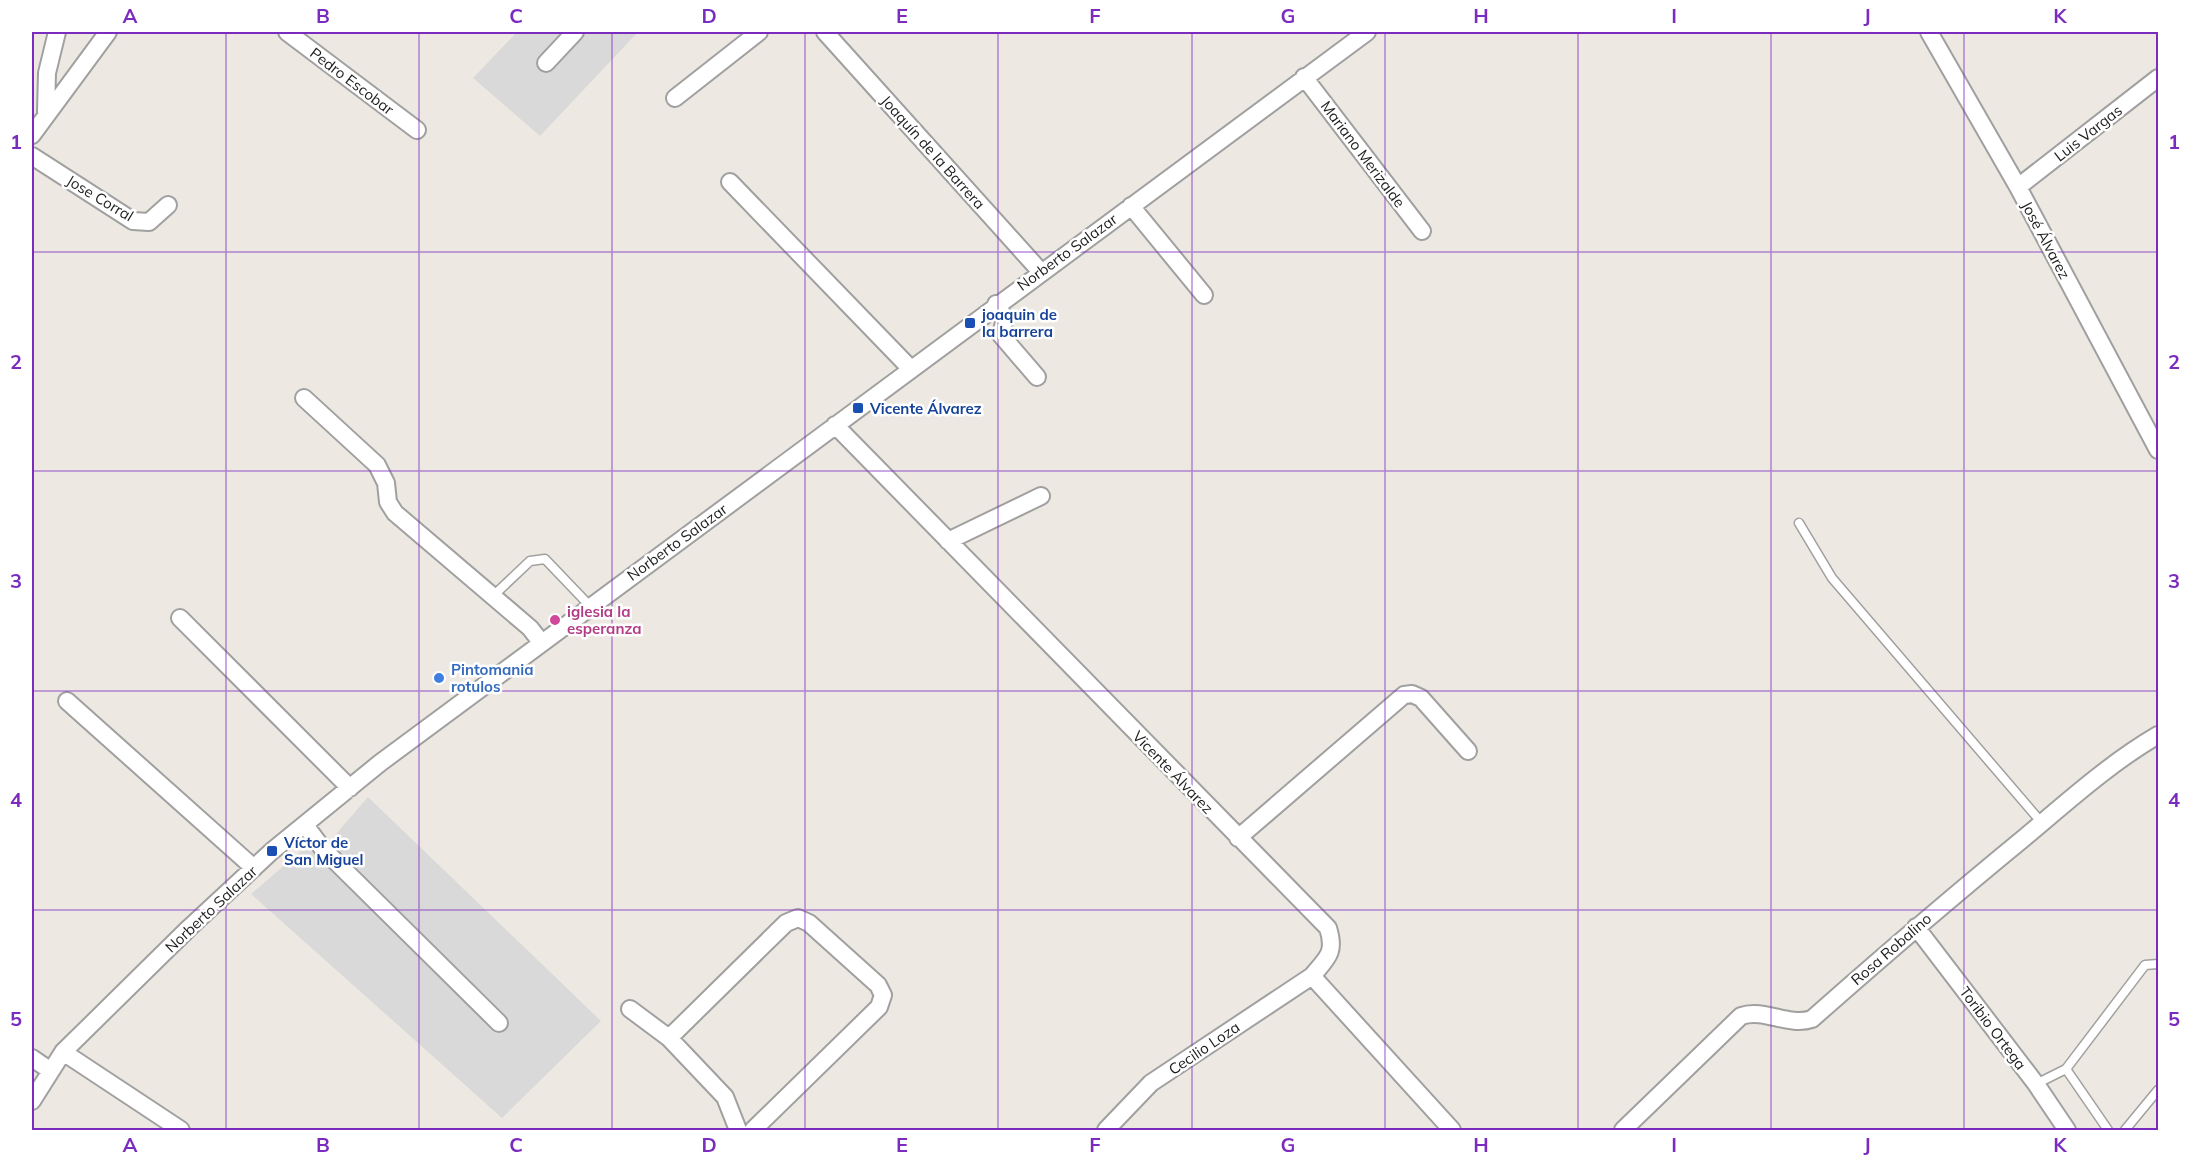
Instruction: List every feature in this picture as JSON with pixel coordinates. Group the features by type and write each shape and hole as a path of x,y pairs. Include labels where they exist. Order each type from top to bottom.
{"street":[{"path":"46,112 47,74 57,32"},
{"path":"32,135 46,112 108,32"},
{"name":"Pedro Escobar","path":"287,32 417,130"},
{"path":"546,63 575,32"},
{"path":"675,98 759,32"},
{"name":"Joaquín de la Barrera","path":"825,32 1041,272"},
{"name":"Norberto Salazar","path":"32,1101 63,1052 189,928 254,868 350,788 996,304 1367,32"},
{"name":"José Álvarez","path":"1929,32 2018,187 2158,450"},
{"name":"Mariano Merizalde","path":"1304,77 1422,231"},
{"name":"Luis Vargas","path":"2018,187 2158,78"},
{"name":"Jose Corral","path":"32,156 133,220 149,222 168,205"},
{"path":"730,182 910,368"},
{"path":"1131,206 1204,295"},
{"path":"996,304 1005,318 1001,335 1037,377"},
{"path":"304,398 377,465 386,483 388,502 395,513 530,628 542,642"},
{"name":"Vicente Álvarez","path":"835,425 1328,928 1332,942 1331,953 1312,976"},
{"path":"948,541 1041,496"},
{"path":"180,618 350,788"},
{"path":"1238,837 1404,695 1412,694 1421,698 1468,751"},
{"path":"67,701 254,868"},
{"name":"Rosa Robalino","path":"1623,1131 1741,1016 1751,1012 1797,1022 1812,1019 1916,927 2042,823 2136,748 2158,735"},
{"path":"305,825 323,849 499,1023"},
{"path":"669,1038 786,923 798,918 809,923 878,985 883,996 879,1007 753,1131"},
{"name":"Toribio Ortega","path":"1916,927 2036,1084 2067,1131"},
{"path":"1312,976 1452,1131"},
{"name":"Cecilio Loza","path":"1106,1131 1151,1083 1312,976"},
{"path":"630,1009 669,1038 725,1097 738,1131"},
{"path":"63,1052 181,1131"},
{"path":"32,1058 51,1071"}],"lane":[{"path":"1799,523 1832,578 2042,823"},
{"path":"493,596 530,561 545,560 590,606"},
{"path":"2036,1084 2066,1069 2145,965 2158,964"},
{"path":"2066,1069 2108,1131"},
{"path":"2125,1131 2158,1090"}],"shaded area":[{"path":"517,32 638,32 540,136 473,78"},
{"path":"368,797 601,1021 502,1118 251,894 301,851 323,849"}],"place":[{"name":"joaquin de la barrera","path":"970,323"},
{"name":"Vicente Álvarez","path":"858,408"},
{"name":"iglesia la esperanza","path":"555,620"},
{"name":"Pintomania rotulos","path":"439,678"},
{"name":"Víctor de San Miguel","path":"272,851"}]}
